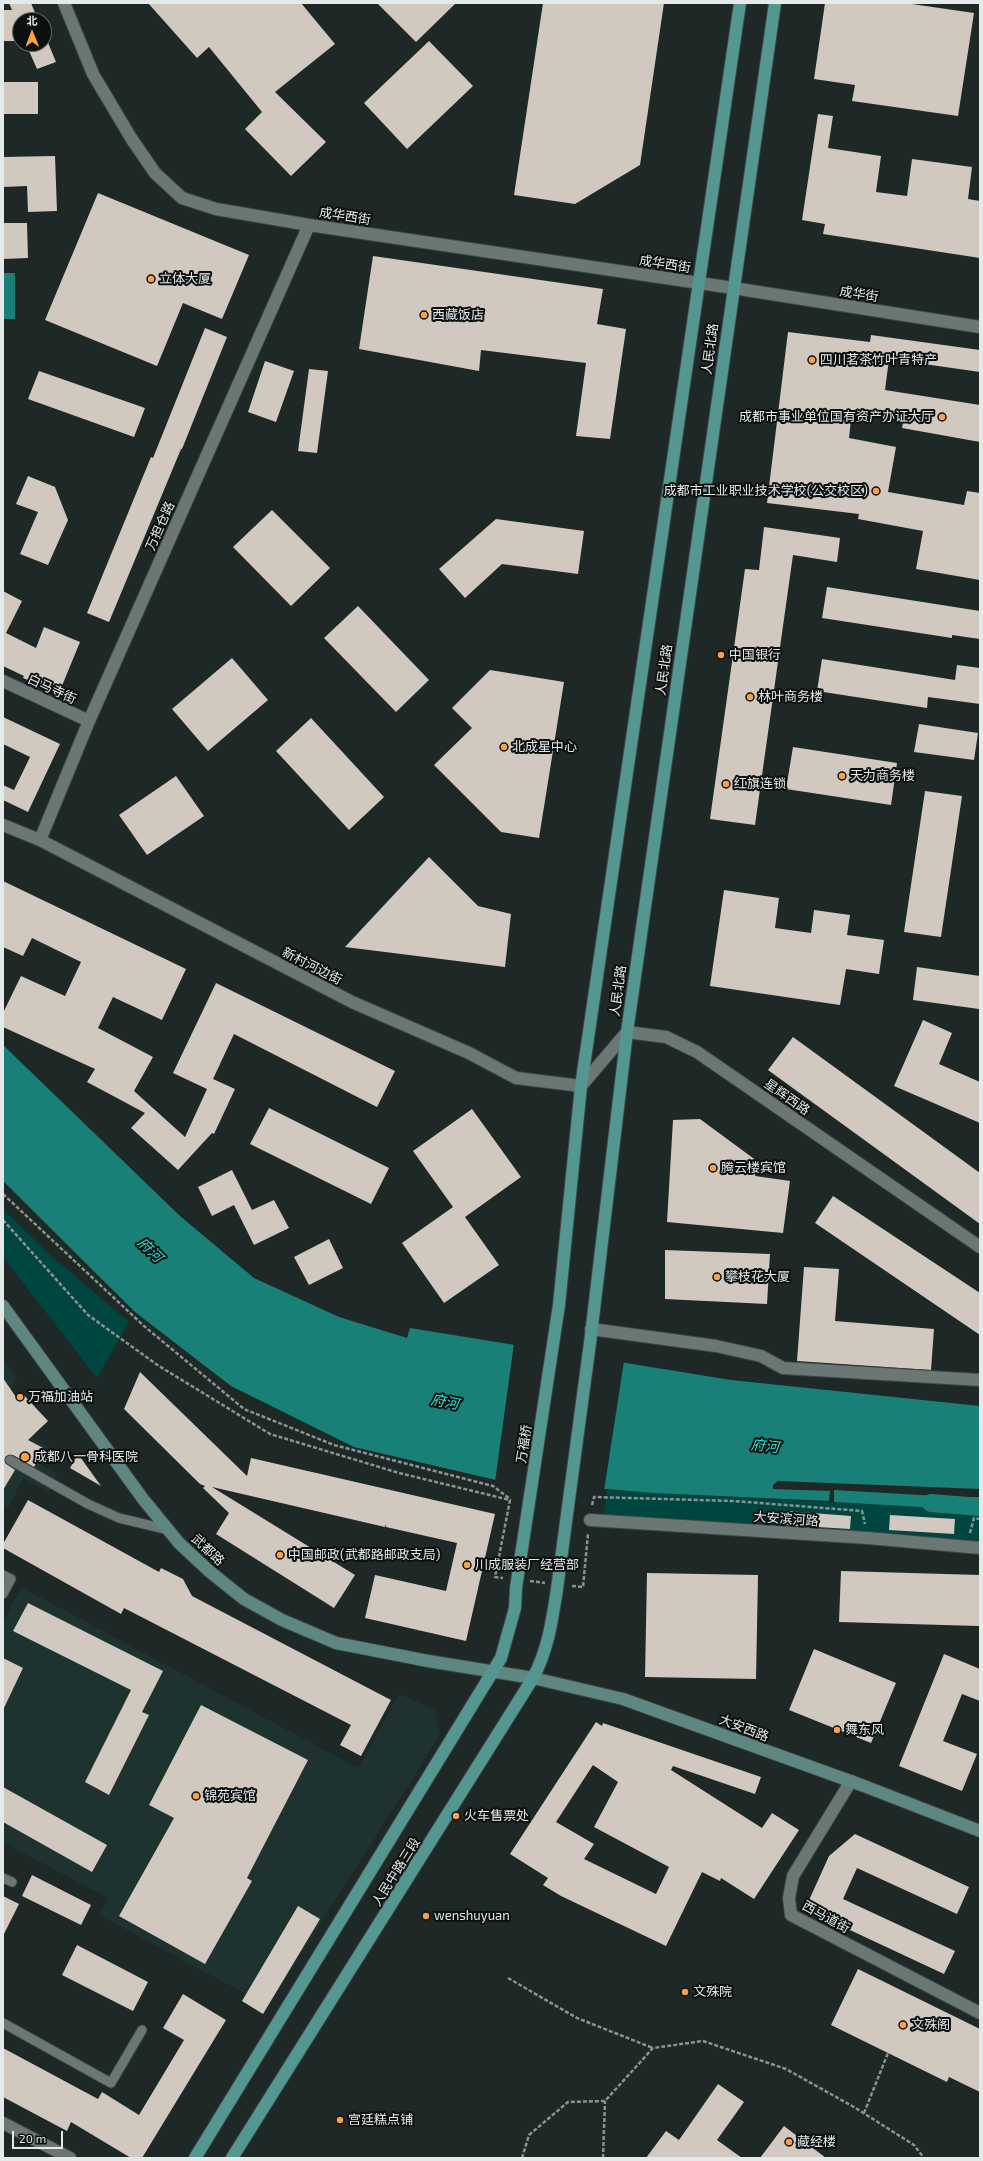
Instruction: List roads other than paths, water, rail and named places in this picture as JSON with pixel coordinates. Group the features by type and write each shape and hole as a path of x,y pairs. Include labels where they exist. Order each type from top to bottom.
{"main road":[{"name":"人民北路","path":"559,1305 581,1086 740,3"},
{"name":"人民北路","path":"552,1586 590,1342 627,1032 775,3"},
{"name":"万福桥","path":"517,1582 559,1305"},
{"name":"人民中路三段","path":"195,2158 492,1672 505,1647 515,1608 517,1582"},
{"name":"人民中路三段","path":"232,2158 533,1678 541,1662 550,1633 552,1586"}],"street":[{"name":"成华西街","path":"64,3 92,74 127,132 155,173 182,198 216,209 309,225 733,288"},
{"name":"万担仓路","path":"40,840 89,721 309,225"},
{"name":"成华街","path":"733,288 980,327"},
{"name":"白马寺街","path":"3,681 89,721"},
{"name":"新村河边街","path":"3,825 40,840 352,1002 469,1053 516,1078 581,1086"},
{"path":"581,1086 627,1032"},
{"name":"星辉西路","path":"627,1032 666,1037 698,1052 980,1247"},
{"name":"武都路","path":"3,1306 143,1499 169,1530 209,1570 238,1594 282,1620 336,1643 492,1672"},
{"path":"591,1329 716,1346 761,1356 783,1368 980,1380"},
{"name":"大安滨河路","path":"590,1520 868,1538 980,1548"},
{"name":"大安西路","path":"492,1672 533,1678 623,1699 851,1781 980,1830"},
{"name":"西马道街","path":"851,1781 793,1876 789,1898 791,1915 980,2013"},
{"path":"3,2123 70,2158"}],"lane":[{"path":"10,1460 88,1504 119,1518 169,1530"},
{"path":"3,1575 11,1579 3,1594"},
{"path":"3,1878 12,1882"},
{"path":"3,2023 111,2083 142,2030"}],"water":[{"path":"3,273 15,273 15,319 3,319"},
{"name":"府河","path":"3,1045 180,1216 254,1278 339,1317 407,1338 410,1328 731,1380 980,1406 980,1489 778,1481 773,1485 773,1489 830,1491 829,1501 654,1493 496,1480 354,1447 231,1386 135,1312 3,1181"},
{"path":"834,1490 955,1497 954,1509 834,1502"},
{"path":"962,1497 980,1497 980,1510 960,1509"}],"waterway":[{"path":"931,1503 980,1507"}],"place":[{"name":"立体大厦","path":"151,279"},
{"name":"西藏饭店","path":"424,315"},
{"name":"四川茗茶竹叶青特产","path":"812,360"},
{"name":"成都市事业单位国有资产办证大厅","path":"942,417"},
{"name":"成都市工业职业技术学校(公交校区)","path":"876,491"},
{"name":"中国银行","path":"721,655"},
{"name":"林叶商务楼","path":"750,697"},
{"name":"北成星中心","path":"504,747"},
{"name":"天力商务楼","path":"842,776"},
{"name":"红旗连锁","path":"726,784"},
{"name":"腾云楼宾馆","path":"713,1168"},
{"name":"攀枝花大厦","path":"717,1277"},
{"name":"万福加油站","path":"20,1397"},
{"name":"成都八一骨科医院","path":"25,1457"},
{"name":"中国邮政(武都路邮政支局)","path":"280,1555"},
{"name":"川成服装厂经营部","path":"467,1565"},
{"name":"舞东风","path":"837,1730"},
{"name":"锦苑宾馆","path":"196,1796"},
{"name":"火车售票处","path":"456,1816"},
{"name":"wenshuyuan","path":"426,1916"},
{"name":"文殊院","path":"685,1992"},
{"name":"文殊阁","path":"903,2025"},
{"name":"宫廷糕点铺","path":"340,2120"},
{"name":"藏经楼","path":"789,2142"}]}
